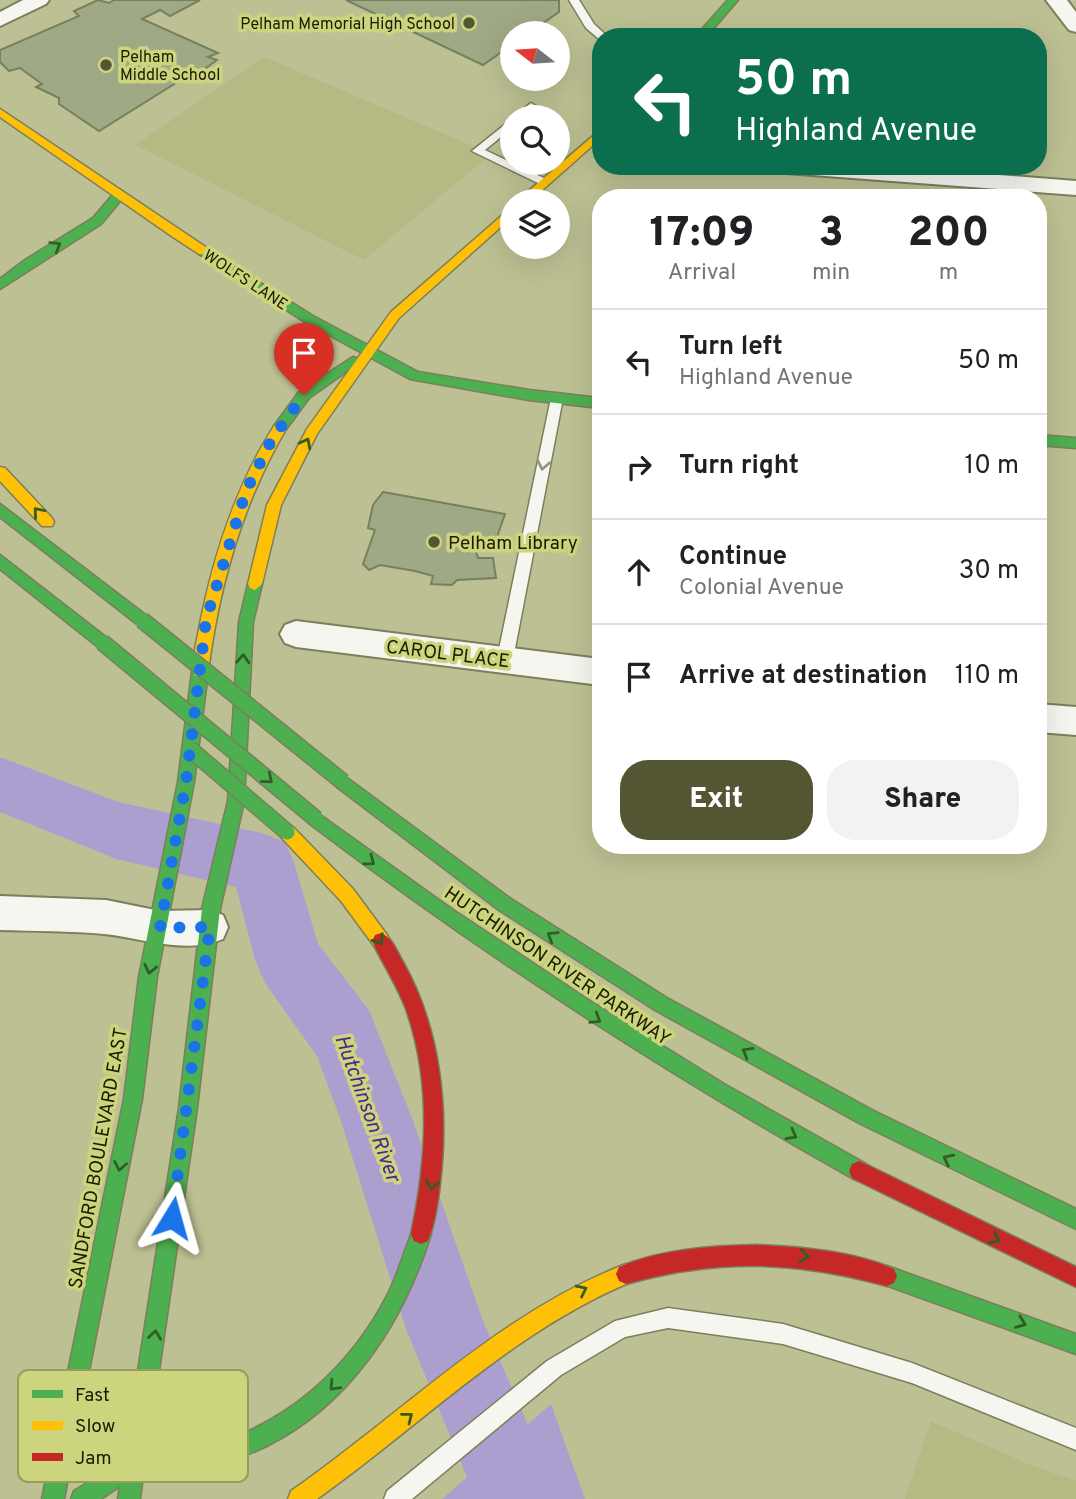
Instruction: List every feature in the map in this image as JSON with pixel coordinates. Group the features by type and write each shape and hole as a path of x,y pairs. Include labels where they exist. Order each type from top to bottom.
{"main road":[{"path":"708,28 733,0"},
{"name":"WOLFS LANE","path":"0,112 120,194 140,211 309,319 415,376 592,402"},
{"path":"536,189 591,150"},
{"path":"86,205 120,194"},
{"path":"0,285 29,263 97,221 120,194"},
{"path":"149,1370 211,918 236,801 246,622 274,505 312,432 334,405 395,316 500,222"},
{"name":"SANDFORD BOULEVARD EAST","path":"79,1370 133,1099 148,977 186,782 206,620 246,491 272,439 304,395 370,350"},
{"path":"1047,441 1076,443"},
{"path":"0,472 34,506 96,584"},
{"name":"HUTCHINSON RIVER PARKWAY","path":"0,509 469,880 630,984 779,1071 962,1166 1076,1219"},
{"name":"HUTCHINSON RIVER PARKWAY","path":"0,561 316,819 508,962 682,1073 835,1158 1076,1277"},
{"path":"102,642 149,703"},
{"path":"172,733 287,832 352,902 397,968 426,1051 436,1116 431,1197 410,1268 386,1317 338,1381 314,1406 287,1425 248,1443"},
{"path":"299,1499 335,1474 524,1325 580,1290 616,1276 688,1257 754,1252 808,1256 878,1272 1076,1344"},
{"path":"82,1499 110,1482"}],"street":[{"path":"0,20 39,0"},
{"path":"1056,0 1076,26"},
{"path":"905,175 1076,188"},
{"name":"CAROL PLACE","path":"296,634 592,671"},
{"path":"1047,719 1076,721"},
{"path":"0,913 211,918"}],"lane":[{"path":"574,0 592,28"},
{"path":"500,132 478,151 500,161"},
{"path":"529,175 544,182"},
{"path":"505,659 556,398"},
{"path":"395,1499 554,1368 622,1328 668,1318 783,1334 912,1373 1076,1439"}],"green space":[{"path":"264,57 491,154 364,260 135,145"},
{"path":"931,1421 1028,1464 1076,1481 1076,1499 905,1499"}],"shaded area":[{"path":"551,1404 585,1499 442,1499"}],"building":[{"name":"Pelham Middle School","path":"98,0 109,3 114,0 200,0 170,16 160,10 142,19 218,53 208,57 217,60 192,78 184,72 174,78 179,81 99,131 59,104 59,98 36,87 42,84 20,68 9,71 0,62 0,50 79,16 74,11"},
{"name":"Pelham Memorial High School","path":"346,0 559,0 559,12 546,21 500,21 500,53 483,65"},
{"name":"Pelham Library","path":"383,492 505,514 498,534 498,551 476,551 478,558 493,558 496,578 457,580 452,585 431,584 433,576 415,571 380,565 369,570 363,564 375,530 368,528 373,505"}],"waterway":[{"name":"Hutchinson River","path":"0,784 116,830 262,863 289,960 344,1035 376,1118 446,1329 518,1499"}],"traffic: fast":[{"path":"708,28 733,0"},
{"path":"0,285 29,263 97,221 120,194"},
{"path":"203,251 309,319 415,376 529,395 592,402"},
{"path":"279,429 304,395 353,361"},
{"path":"1047,441 1076,443"},
{"path":"0,509 142,620"},
{"path":"0,561 102,642"},
{"path":"148,1370 188,1108 211,909 236,801 246,622 255,584"},
{"path":"142,620 343,782"},
{"path":"102,642 316,819"},
{"path":"79,1370 133,1099 148,977 186,782 200,672"},
{"path":"190,749 287,832"},
{"path":"343,782 505,905 594,964 661,1004 865,1117 1076,1219"},
{"path":"316,819 447,915 580,1006 717,1090 859,1171"},
{"path":"248,1443 269,1434 299,1415 328,1391 353,1364 395,1301 421,1234"},
{"path":"887,1276 1076,1344"},
{"path":"53,1499 56,1482"},
{"path":"82,1499 108,1482"},
{"path":"129,1499 132,1482"}],"traffic: slow":[{"path":"0,112 203,251"},
{"path":"537,189 592,140"},
{"path":"255,584 274,505 312,432 395,315 500,222"},
{"path":"200,672 217,579 227,546 250,481 279,429"},
{"path":"0,472 47,522"},
{"path":"287,832 347,895 381,941"},
{"path":"299,1499 513,1335 578,1295 626,1274"}],"traffic: jam":[{"path":"381,941 415,1010 432,1083 433,1158 421,1234"},
{"path":"859,1171 1076,1277"},
{"path":"626,1274 691,1259 756,1255 822,1261 887,1276"}],"place":[{"name":"Pelham Memorial High School","path":"469,23"},
{"name":"Pelham Middle School","path":"106,65"},
{"name":"Pelham Library","path":"434,542"}],"route":[{"path":"172,1218 210,927 160,928 186,782 206,620 246,491 272,439 304,395"}]}
